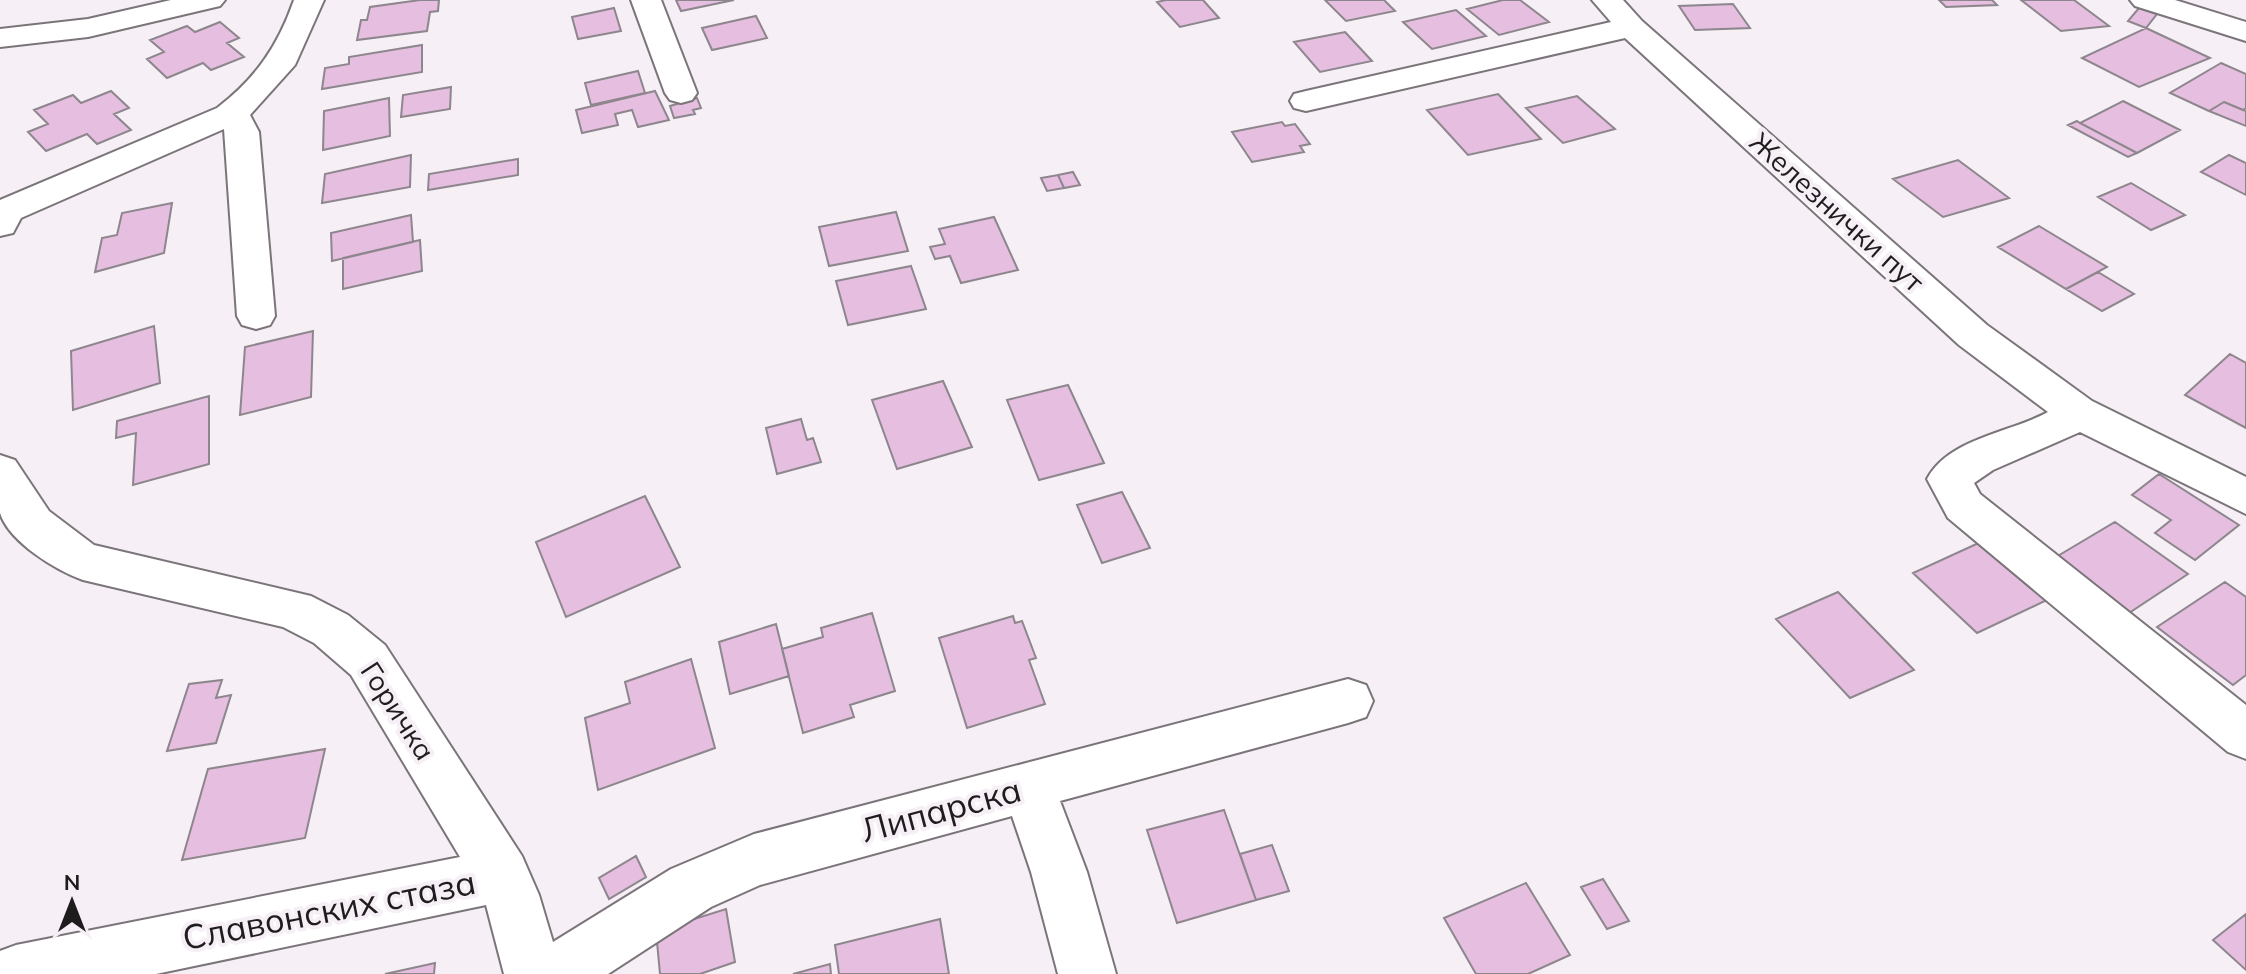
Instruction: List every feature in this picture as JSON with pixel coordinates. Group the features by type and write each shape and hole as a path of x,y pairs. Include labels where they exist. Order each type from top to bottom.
{"street":[{"path":"0,38 88,28 210,0"},
{"path":"2,214 229,115 255,96 287,57 299,34 309,0"},
{"path":"646,0 681,93"},
{"path":"2145,0 2246,32"},
{"path":"1306,101 1619,14"},
{"name":"Железнички пут","path":"1619,14 1973,335 2077,412 2246,497"},
{"path":"229,115 236,119 242,132 256,316"},
{"path":"2077,412 2056,430 1965,463 1949,479 1964,506 2246,736"},
{"name":"Горичка","path":"0,472 26,519 60,549 83,561 294,610 331,629 368,660 502,875 511,895 533,974"},
{"name":"Липарска","path":"556,974 691,888 754,860 1028,787 1098,765 1348,701"},
{"path":"1028,787 1059,872 1087,974"},
{"name":"Славонских стаза","path":"16,974 502,875"}],"building":[{"path":"439,0 438,11 430,12 427,31 357,40 361,20 367,20 370,7"},
{"path":"676,0 734,0 681,11"},
{"path":"1203,0 1219,18 1180,27 1157,2"},
{"path":"1325,0 1384,0 1395,11 1346,21"},
{"path":"1503,0 1520,0 1549,22 1499,35 1467,9"},
{"path":"1939,0 1992,0 1997,5 1946,7"},
{"path":"2021,0 2074,0 2109,26 2061,31"},
{"path":"1733,4 1750,28 1695,30 1679,6"},
{"path":"614,8 621,31 578,39 572,17"},
{"path":"2139,8 2157,14 2146,28 2128,21"},
{"path":"1456,10 1486,36 1432,49 1403,22"},
{"path":"756,16 767,38 712,50 702,28"},
{"path":"220,22 239,38 227,43 244,57 211,70 203,63 167,78 147,59 164,52 150,40 187,26 195,32"},
{"path":"2146,28 2210,58 2139,87 2082,58"},
{"path":"1345,32 1372,61 1320,72 1294,42"},
{"path":"422,45 422,72 322,89 325,68 349,64 349,57"},
{"path":"2221,63 2246,74 2246,108 2243,110 2224,102 2209,111 2170,93"},
{"path":"638,71 645,93 591,105 585,83"},
{"path":"451,87 450,109 401,117 403,95"},
{"path":"111,91 129,108 114,114 131,130 97,144 87,134 46,151 28,132 48,124 34,110 73,95 81,103"},
{"path":"655,91 669,120 638,127 632,110 615,114 618,125 582,133 576,110"},
{"path":"1498,94 1541,139 1468,155 1427,110"},
{"path":"1577,96 1615,129 1563,143 1526,108"},
{"path":"389,98 390,136 323,150 324,111"},
{"path":"697,98 701,108 693,110 695,114 674,118 670,106"},
{"path":"2123,101 2180,130 2137,153 2080,123"},
{"path":"2224,102 2246,111 2246,126 2209,111"},
{"path":"2077,121 2137,153 2128,157 2068,125"},
{"path":"1282,122 1285,126 1295,124 1310,144 1300,146 1304,152 1252,162 1232,132"},
{"path":"411,155 410,187 322,203 325,174"},
{"path":"2229,155 2246,163 2246,195 2201,172"},
{"path":"518,159 518,175 428,190 429,174"},
{"path":"1958,160 2009,198 1943,217 1893,179"},
{"path":"1073,172 1080,185 1064,188 1058,175"},
{"path":"1058,175 1064,188 1047,191 1041,178"},
{"path":"2131,183 2185,215 2151,230 2098,197"},
{"path":"172,203 164,253 95,272 102,238 117,235 122,213"},
{"path":"896,212 908,251 829,266 819,227"},
{"path":"411,215 413,242 332,261 331,233"},
{"path":"994,217 1018,270 961,283 950,256 935,259 930,247 945,244 939,229"},
{"path":"2039,226 2107,267 2066,289 1998,247"},
{"path":"420,240 422,271 343,289 343,258"},
{"path":"911,266 926,309 848,325 836,281"},
{"path":"2098,272 2134,294 2102,311 2066,289"},
{"path":"154,326 160,383 73,410 71,351"},
{"path":"313,331 311,397 240,415 245,347"},
{"path":"2230,354 2246,363 2246,428 2185,395"},
{"path":"943,381 972,447 897,469 872,400"},
{"path":"1068,385 1104,463 1039,480 1007,400"},
{"path":"209,396 209,464 133,485 136,433 116,438 117,421"},
{"path":"801,419 807,440 813,438 821,462 777,474 766,428"},
{"path":"2159,474 2239,525 2195,560 2155,533 2171,520 2132,495"},
{"path":"1122,492 1150,548 1102,563 1077,505"},
{"path":"645,496 680,567 566,617 536,542"},
{"path":"2115,522 2188,574 2129,613 2056,557"},
{"path":"1983,541 2049,599 1977,633 1913,573"},
{"path":"2225,582 2246,597 2246,675 2233,685 2157,627"},
{"path":"1838,592 1914,670 1850,698 1776,619"},
{"path":"872,613 895,691 850,705 854,717 803,733 782,649 823,637 821,628"},
{"path":"1013,616 1015,623 1022,621 1036,658 1029,660 1045,704 967,728 939,638"},
{"path":"776,624 789,676 730,694 719,642"},
{"path":"691,659 715,748 598,790 585,718 630,703 625,682"},
{"path":"222,680 216,698 231,695 216,743 167,751 189,684"},
{"path":"325,749 305,838 182,860 208,769"},
{"path":"1224,810 1256,900 1177,923 1147,830"},
{"path":"1272,845 1289,891 1256,900 1240,854"},
{"path":"636,856 646,877 609,899 599,878"},
{"path":"1603,879 1629,921 1607,929 1581,887"},
{"path":"1526,883 1570,955 1528,974 1476,974 1444,918"},
{"path":"726,909 735,962 700,974 660,974 656,931"},
{"path":"2246,914 2246,970 2213,940"},
{"path":"940,919 949,974 839,974 835,945"},
{"path":"435,963 434,974 385,974"},
{"path":"830,964 831,974 793,974"}]}
